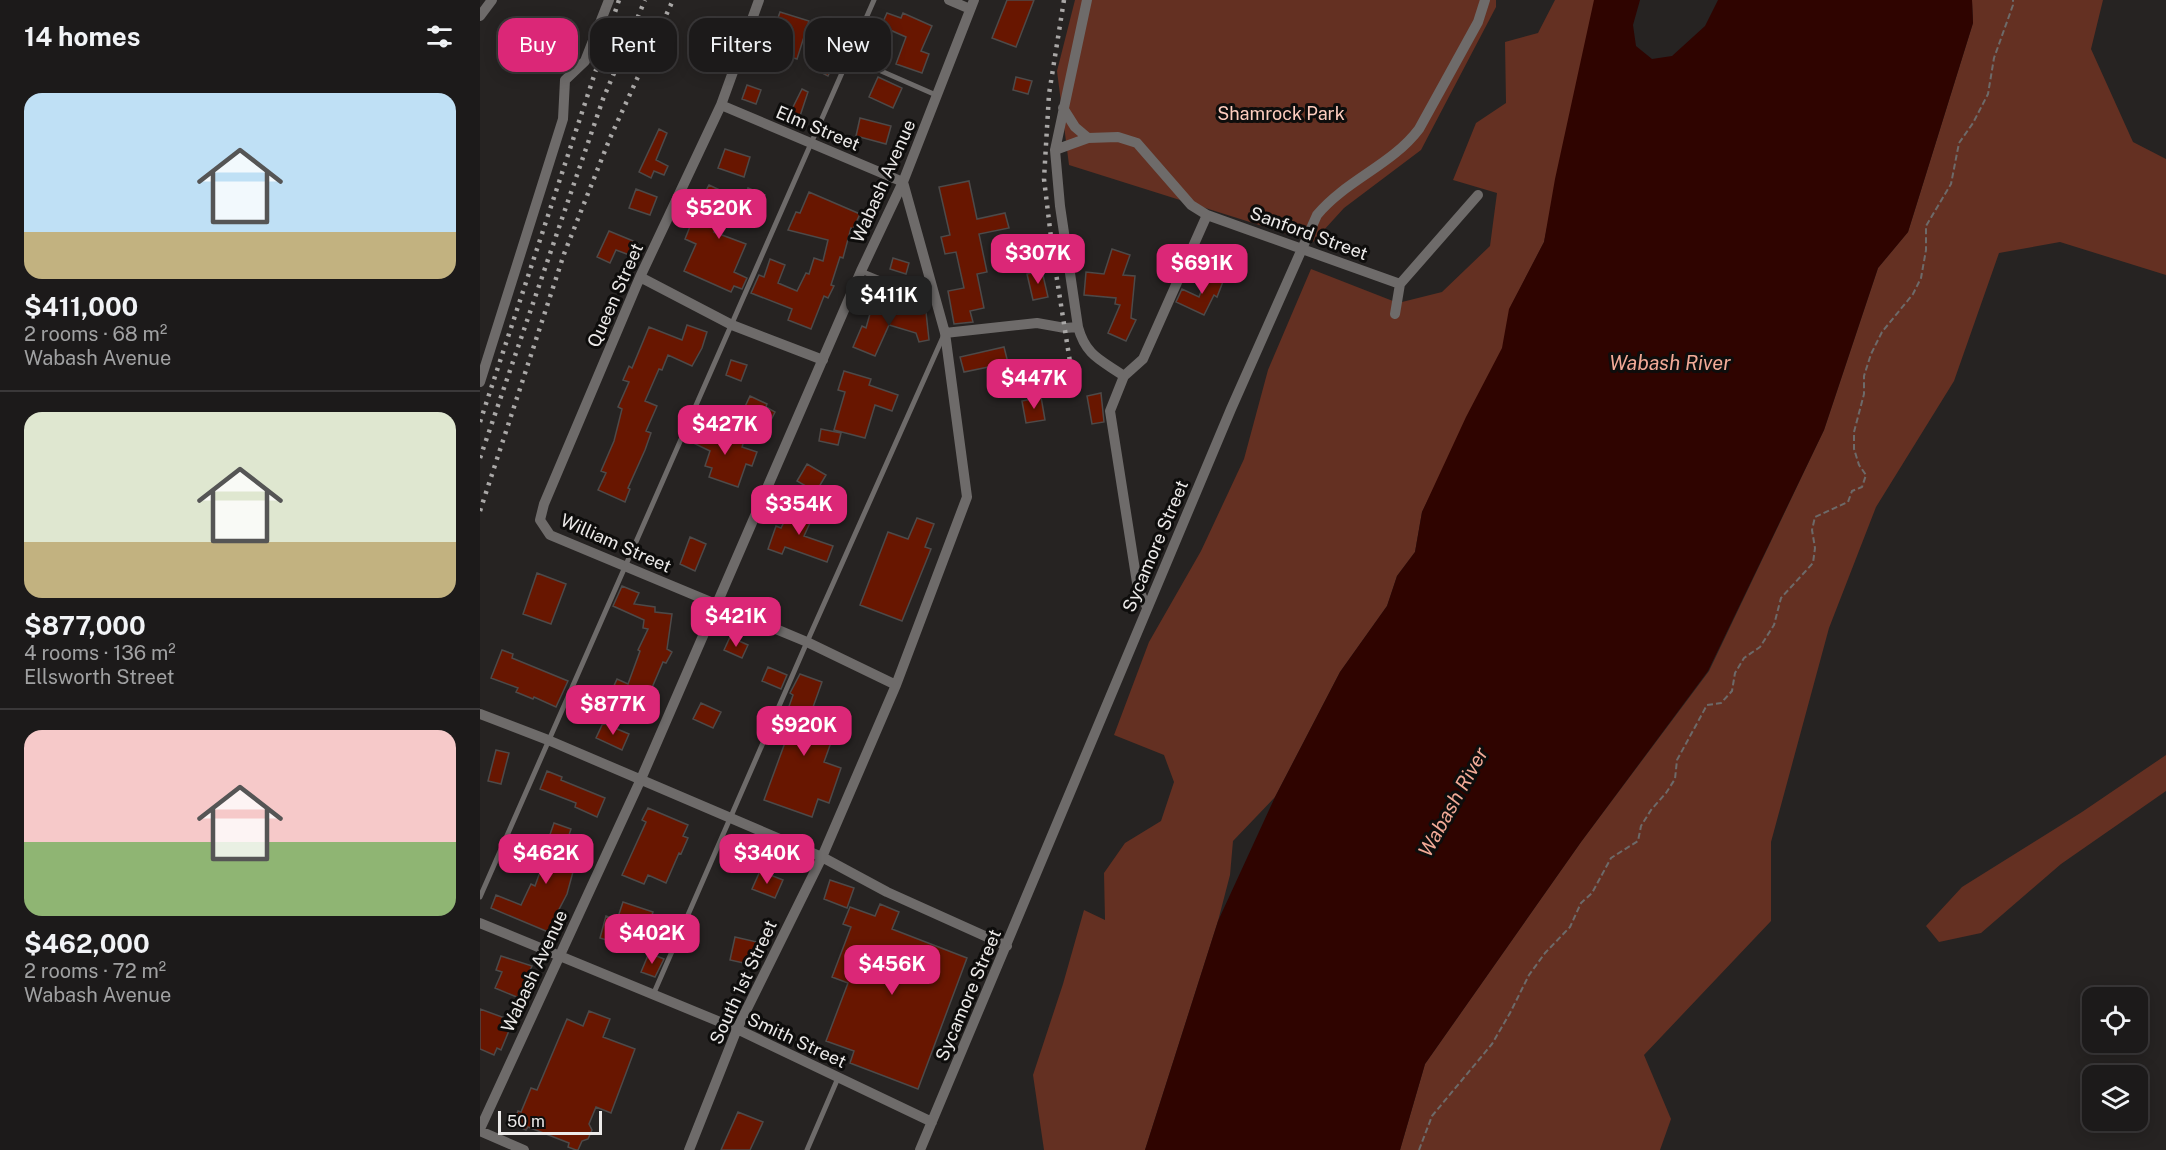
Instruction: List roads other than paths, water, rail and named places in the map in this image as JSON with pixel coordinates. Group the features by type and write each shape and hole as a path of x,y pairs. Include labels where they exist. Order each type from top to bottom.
{"street":[{"path":"480,16 492,0"},
{"path":"480,382 563,119 565,80 585,61 609,0"},
{"name":"Queen Street","path":"544,504 640,277 721,105 759,0"},
{"path":"949,0 972,5"},
{"path":"1087,0 1055,150 1060,206 1082,343 1088,351 1124,376"},
{"name":"Sycamore Street","path":"920,1150 1231,409 1317,215 1348,185 1397,153 1419,129 1478,22 1485,0"},
{"name":"Wabash Avenue","path":"480,1130 641,779 861,271 903,182 972,5"},
{"name":"Elm Street","path":"721,105 903,182"},
{"path":"1063,108 1075,127 1088,138"},
{"name":"Sanford Street","path":"1055,150 1088,138 1118,137 1137,143 1191,205 1207,215 1400,284"},
{"path":"903,182 945,333 1036,323 1065,328 1078,327"},
{"path":"1395,314 1400,284 1478,195"},
{"path":"1147,607 1138,589 1110,411 1124,376 1143,359 1207,215"},
{"path":"640,277 732,325 823,360"},
{"name":"South 1st Street","path":"689,1150 737,1029 822,857 896,685 967,497 945,333"},
{"name":"William Street","path":"544,504 540,520 550,535 807,642 896,685"},
{"path":"480,714 548,740 822,857 887,892 1007,946"},
{"name":"Smith Street","path":"480,923 737,1029 932,1122"},
{"path":"480,1130 524,1150"}],"lane":[{"path":"866,18 874,0"},
{"path":"480,897 842,72"},
{"path":"883,72 938,96"},
{"path":"861,271 936,301"},
{"path":"653,995 945,333"},
{"path":"807,1150 838,1078"}],"water":[{"name":"Wabash River","path":"1594,0 1640,0 1633,25 1636,46 1652,59 1672,56 1705,26 1718,0 1972,0 1973,23 1908,232 1878,268 1824,430 1708,671 1581,842 1425,1064 1400,1150 1145,1150 1218,921 1275,797 1340,672 1387,606 1397,576 1415,552 1422,512 1466,417 1502,348 1509,309 1544,242 1555,179"}],"railway":[{"path":"480,422 619,0"},
{"path":"480,458 603,99 645,0"},
{"path":"480,511 564,254 610,138 673,0"},
{"path":"1064,0 1049,94 1044,179 1070,362"}],"park label":[{"name":"Shamrock Park","path":"1281,113"}]}
